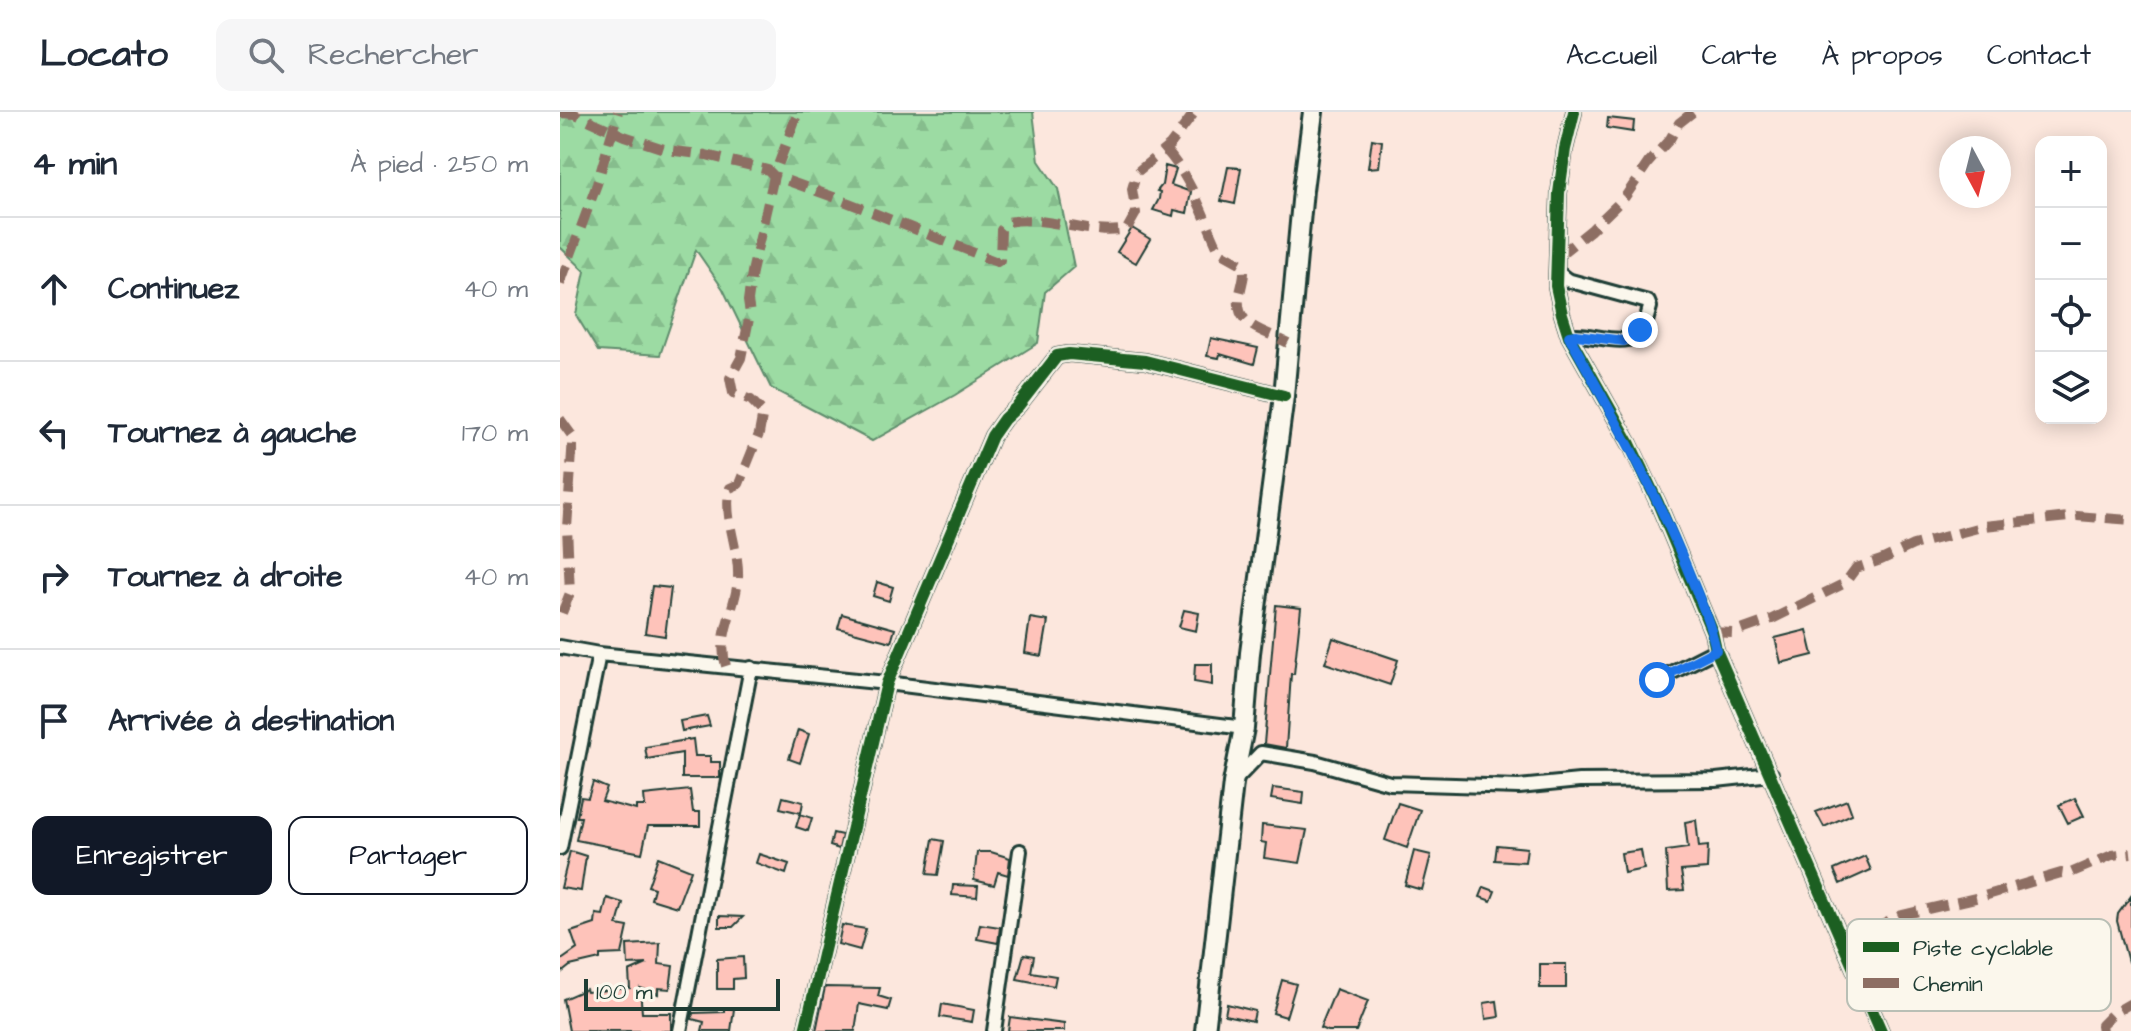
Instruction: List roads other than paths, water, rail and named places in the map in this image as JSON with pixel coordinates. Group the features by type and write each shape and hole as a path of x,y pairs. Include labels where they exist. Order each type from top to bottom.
{"main road":[{"path":"1205,1031 1233,783 1244,728 1250,653 1284,396 1313,112"}],"street":[{"path":"1574,112 1561,170 1556,286 1569,336 1630,444 1658,503 1712,632 1716,650 1847,952"},
{"path":"1557,272 1567,280 1648,302 1650,307 1645,325 1624,341 1569,336"},
{"path":"805,1031 887,683 992,436 1057,356 1069,354 1145,361 1284,396"},
{"path":"560,647 599,654 887,683 1244,728"},
{"path":"1657,680 1716,650"},
{"path":"560,848 599,654"},
{"path":"680,1031 751,668"},
{"path":"1233,783 1261,753 1315,762 1390,783 1519,787 1579,781 1716,780 1771,774"},
{"path":"994,1031 1020,851"},
{"path":"1872,1011 1881,1031"}]}
